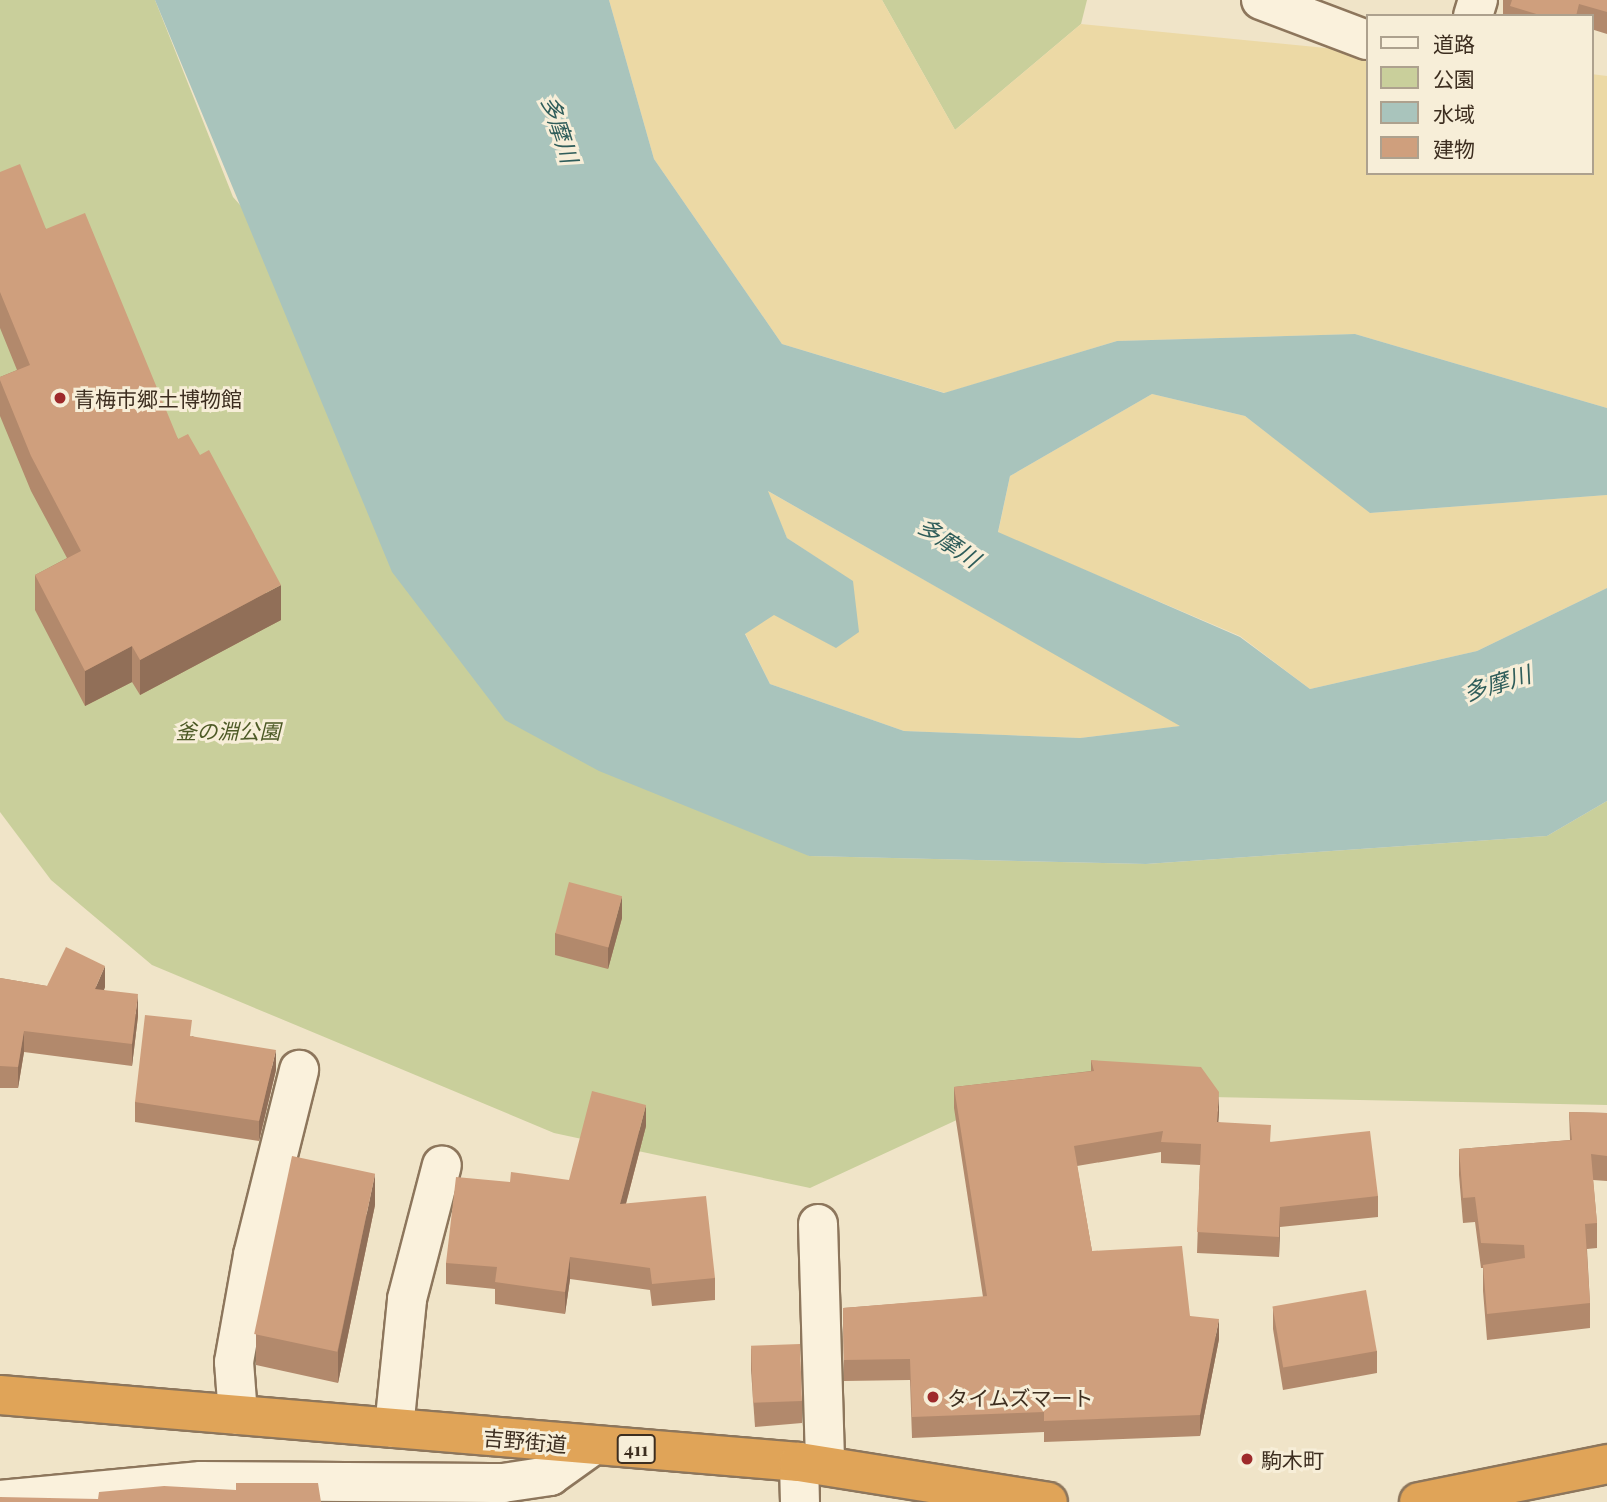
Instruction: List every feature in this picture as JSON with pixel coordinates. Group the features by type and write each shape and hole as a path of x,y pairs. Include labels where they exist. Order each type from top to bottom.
{"highway":[{"name":"吉野街道","path":"0,1395 812,1463 1048,1502"},
{"path":"1419,1502 1607,1464"}],"lane":[{"path":"1261,0 1366,40"},
{"path":"238,1415 234,1362 253,1255 299,1070"},
{"path":"394,1428 407,1299 442,1165"},
{"path":"800,1502 812,1463 818,1224"},
{"path":"0,1500 201,1481 332,1492 503,1483 550,1476 592,1446"}],"green space":[{"name":"釜の淵公園","path":"0,0 155,0 233,197 809,856 1146,864 1547,836 1607,801 1607,1105 1015,1093 810,1188 554,1133 152,965 51,880 0,812"},
{"path":"882,0 1087,0 1081,24 955,130"}],"sand":[{"path":"609,0 882,0 955,130 1081,24 1366,52 1366,175 1593,175 1593,74 1607,76 1607,408 1355,334 1117,341 945,393 782,344 654,159"},
{"path":"1152,394 1245,416 1371,513 1607,495 1607,588 1477,651 1310,689 1240,636 998,533 1010,476"},
{"path":"766,490 1182,726 1080,738 904,731 770,684 745,633 774,614 835,647 852,581 787,538"}],"water":[{"name":"多摩川","path":"155,0 609,0 654,159 782,344 944,393 1117,341 1355,334 1607,408 1607,495 1370,513 1245,416 1152,394 1010,476 998,532 1240,637 1310,689 1477,651 1607,588 1607,801 1547,836 1146,864 809,856 599,771 505,720 392,572","holes":["768,491 1180,726 1080,738 904,731 770,684 745,634 774,615 836,648 859,632 853,581 787,538"]}],"building":[{"path":"1512,0 1607,0 1607,12 1579,4 1576,14 1536,14 1510,6"},
{"path":"20,164 46,229 85,213 178,439 188,434 200,455 209,450 281,585 140,660 132,646 85,671 35,575 81,551 31,456 0,380 0,377 30,365 0,292 0,172"},
{"path":"569,882 622,896 608,947 555,933"},
{"path":"66,947 105,966 95,989 138,994 132,1044 24,1031 18,1067 0,1066 0,978 47,986"},
{"path":"145,1015 192,1020 190,1036 276,1050 259,1121 135,1102"},
{"path":"1091,1060 1201,1067 1219,1092 1217,1122 1271,1125 1270,1142 1370,1131 1378,1196 1280,1207 1279,1237 1197,1232 1201,1144 1161,1142 1163,1131 1074,1146 1092,1251 1182,1246 1190,1316 1219,1319 1200,1415 1044,1421 1044,1412 912,1417 910,1359 844,1360 843,1308 987,1296 954,1087 1094,1071"},
{"path":"592,1091 646,1105 620,1204 706,1196 715,1278 652,1284 650,1268 570,1257 565,1292 495,1282 497,1267 446,1263 456,1177 510,1182 511,1172 569,1180"},
{"path":"1569,1112 1607,1113 1607,1156 1591,1154 1597,1223 1585,1224 1590,1303 1487,1314 1483,1265 1525,1258 1524,1245 1481,1243 1475,1197 1463,1198 1459,1149 1572,1140"},
{"path":"292,1156 375,1174 337,1352 254,1334"},
{"path":"1366,1290 1377,1351 1283,1368 1272,1306"},
{"path":"800,1344 802,1401 753,1403 751,1346"},
{"path":"236,1483 318,1483 321,1502 0,1502 0,1497 98,1499 99,1492 164,1486 236,1490"}],"place":[{"name":"青梅市郷土博物館","path":"60,398"},
{"name":"タイムズマート","path":"933,1397"},
{"name":"駒木町","path":"1247,1459"}]}
